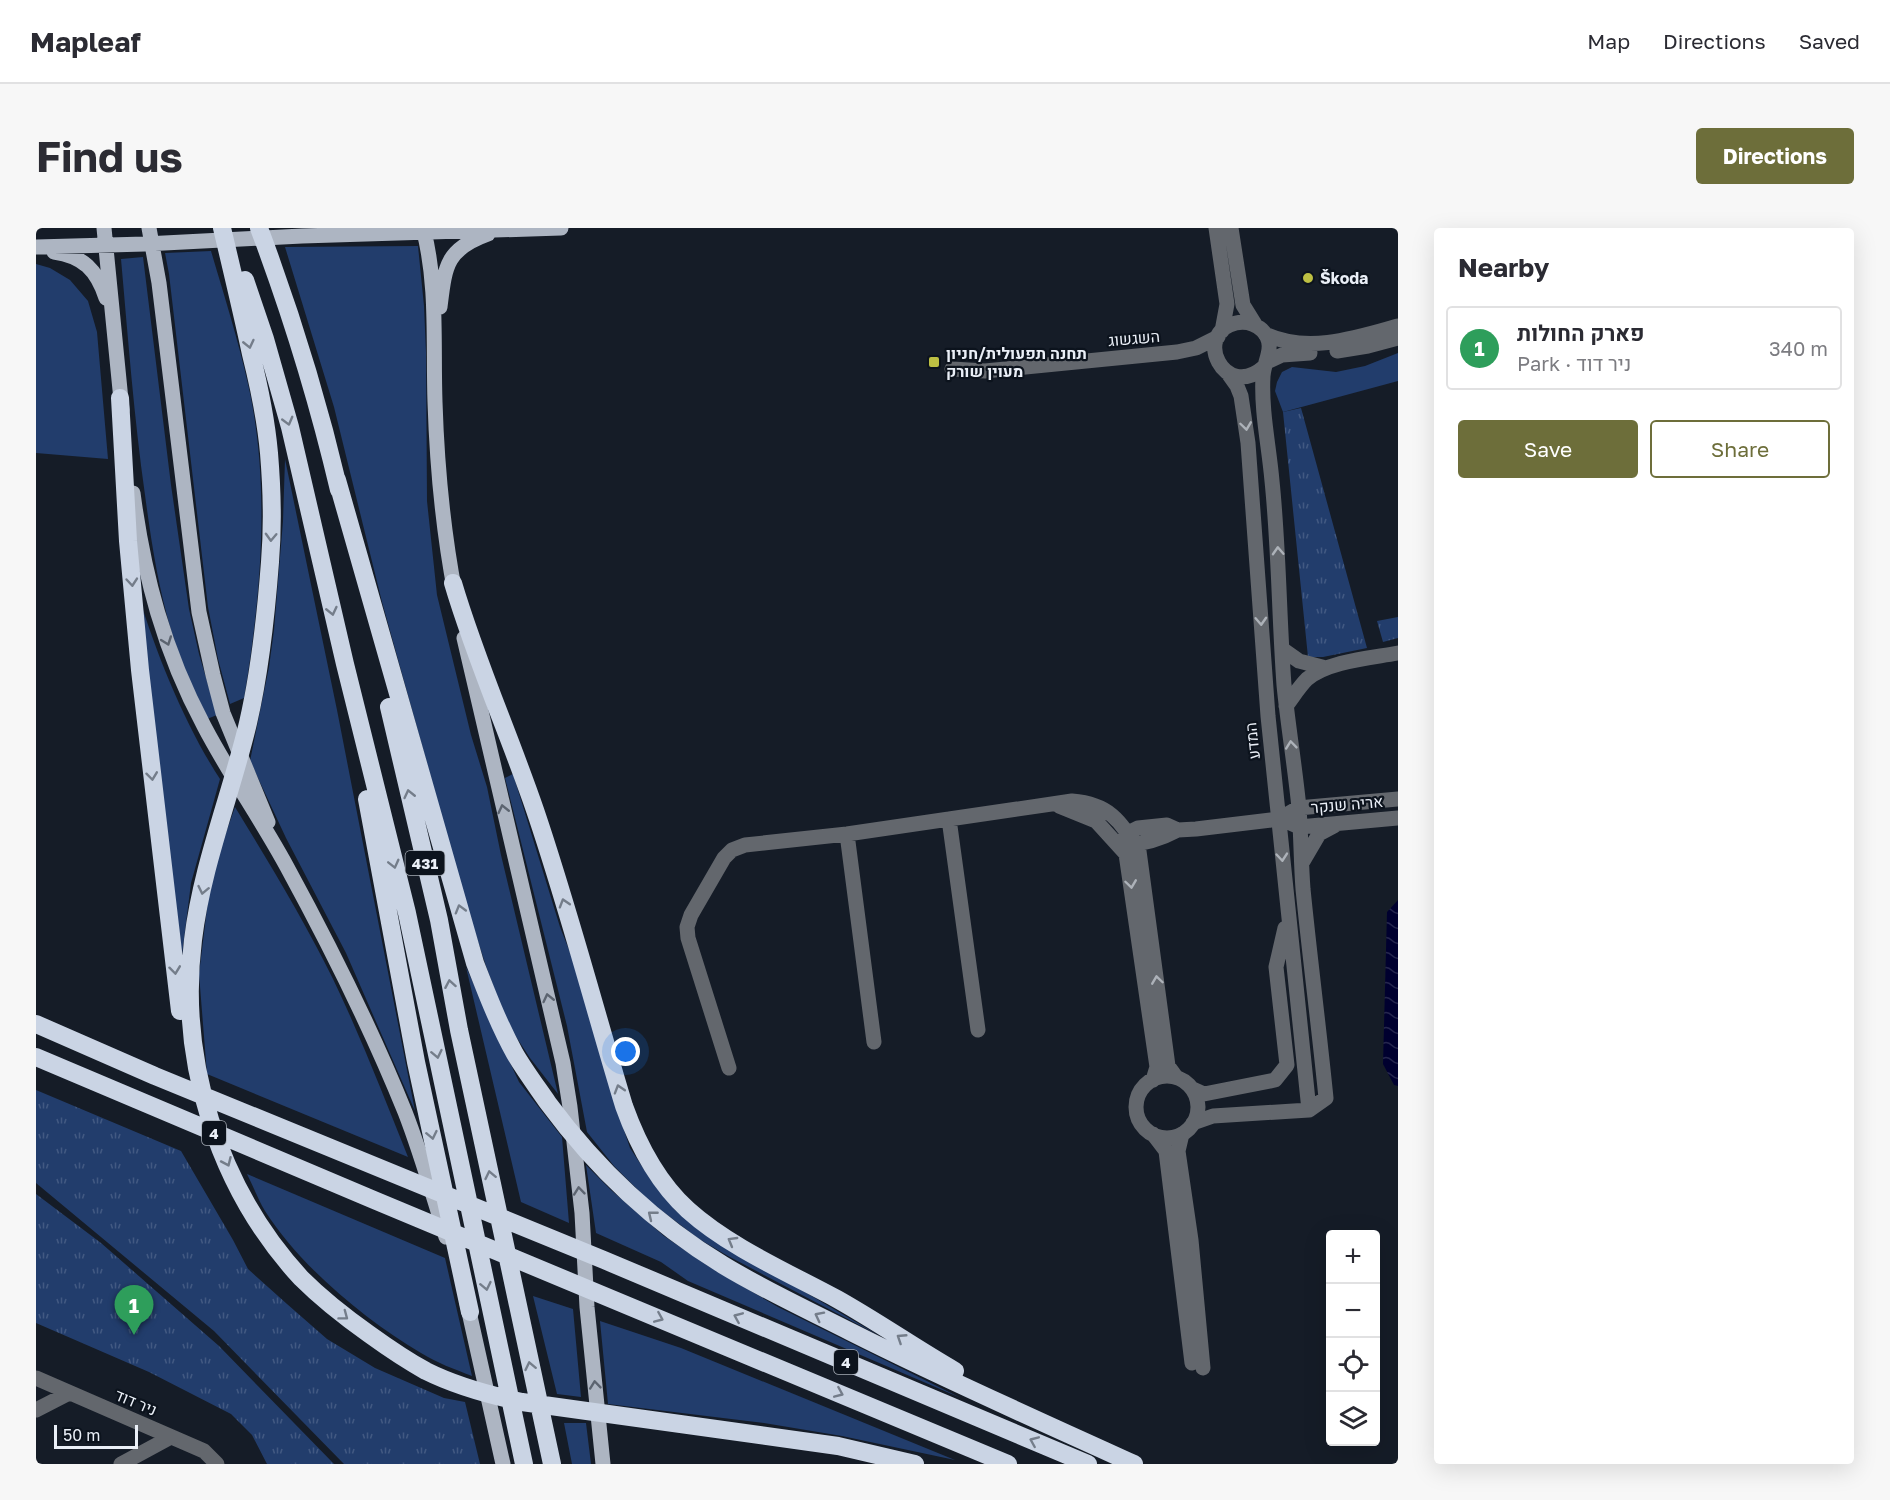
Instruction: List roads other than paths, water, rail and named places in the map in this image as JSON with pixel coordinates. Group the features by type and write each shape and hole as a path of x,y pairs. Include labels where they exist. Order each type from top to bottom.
{"highway":[{"name":"431","path":"224,228 235,266 265,339 290,427 345,664 407,913 524,1464"},
{"name":"431","path":"259,228 326,436 337,480 439,920 459,1030 552,1464"},
{"path":"202,1097 190,1009 194,936 208,866 248,723 256,681 271,543 272,501 269,453 235,266"},
{"path":"120,398 128,541 140,670 184,1035 218,1141 241,1191 262,1227 289,1264 330,1305 388,1347 427,1371 472,1389 522,1402 838,1446 915,1464"},
{"path":"337,480 475,963 515,1054 578,1141 601,1167 653,1216 738,1273 914,1363 1134,1464"},
{"path":"453,584 472,646 517,758 536,813 624,1106 642,1150 661,1180 688,1209 728,1239 840,1301 980,1385 1099,1448"},
{"path":"345,664 372,826 416,1062 471,1312"},
{"name":"4","path":"36,1024 155,1076 604,1260 1088,1464"},
{"name":"4","path":"36,1058 1008,1464"}],"main road":[{"path":"104,228 120,398 137,524 145,570 158,616 173,660 203,725 286,865 351,992 405,1113 471,1312 503,1464"},
{"path":"149,228 159,283 199,612 210,665 223,713 286,865"},
{"path":"36,248 424,231 561,228"},
{"path":"434,364 444,276 451,259 462,246 471,240 501,230"},
{"path":"424,231 433,298 440,492 453,584 563,1063 582,1213 587,1307 603,1464"},
{"path":"36,248 82,260 103,288 112,318"}],"street":[{"path":"1216,228 1227,304 1215,352 1222,367 1242,377 1250,376 1282,355 1337,351 1398,338"},
{"path":"1193,1123 1213,1116 1309,1110 1326,1098 1304,899 1299,808 1286,706 1276,519 1263,405 1265,365 1270,348 1261,330 1243,305 1231,228"},
{"path":"1220,334 1228,326 1242,322 1288,342 1312,343 1346,339 1398,326"},
{"name":"השגשוג","path":"952,369 985,371 1177,352 1196,348 1220,334"},
{"name":"השגשוג","path":"1177,352 1200,355 1222,367"},
{"name":"המדע","path":"1222,367 1237,386 1241,396 1248,443 1268,716 1309,1110"},
{"path":"1282,649 1299,661 1326,668"},
{"path":"1286,706 1308,678 1326,668 1398,652"},
{"path":"1295,785 1310,799 1335,805"},
{"name":"אריה שנקר","path":"1279,819 1299,808 1398,799"},
{"path":"729,1068 688,938 687,927 724,858 732,850 745,845 847,834 1072,801 1085,802 1105,810 1125,827 1126,854 1157,1067 1153,1080"},
{"name":"אריה שנקר","path":"1279,819 1299,827 1398,818"},
{"path":"949,819 978,1030"},
{"path":"1127,841 1166,836 1178,830 1196,830 1279,819"},
{"path":"1302,863 1319,834 1342,823"},
{"path":"847,834 874,1042"},
{"path":"1127,841 1139,851 1168,1066 1176,1077"},
{"path":"1182,1134 1178,1151 1191,1240 1198,1366 1166,1151 1139,1120 1136,1111 1137,1101 1140,1091 1146,1084 1166,1076 1176,1077 1204,1094 1275,1080 1287,1065 1276,968 1288,916"},
{"path":"1153,1134 1172,1137 1182,1134 1193,1123 1198,1109 1193,1089"},
{"name":"ניר דוד","path":"36,1378 204,1451 217,1464"},
{"path":"36,1410 69,1392"},
{"path":"121,1464 171,1437"}],"water":[{"path":"1398,900 1398,1086 1394,1085 1383,1064 1387,912"}],"place":[{"name":"Škoda","path":"1308,278"},
{"name":"תחנה תפעולית/חניון מעוין שורק","path":"934,362"},
{"name":"פארק החולות","path":"134,1335"}]}
